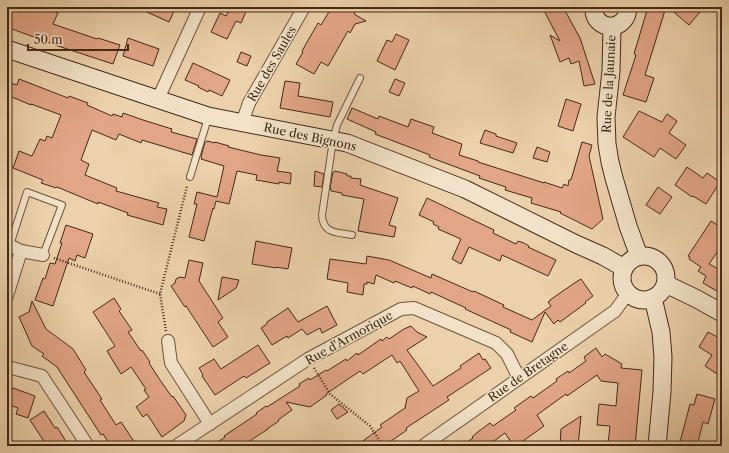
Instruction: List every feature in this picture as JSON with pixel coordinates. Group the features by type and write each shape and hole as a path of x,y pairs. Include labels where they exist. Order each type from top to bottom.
{"street":[{"path":"158,99 200,7"},
{"name":"Rue des Saules","path":"242,123 249,103 304,7"},
{"path":"594,7 595,16 599,22 606,26 612,27 624,21 628,13 628,7"},
{"name":"Rue de la Jaunaie","path":"612,27 611,71 606,117 607,144 614,178 628,226 639,256"},
{"name":"Rue des Bignons","path":"7,49 208,116 347,143 464,189 603,256 624,268"},
{"path":"7,296 13,247 43,255"},
{"path":"647,255 653,257 660,262 665,269 666,284 663,290 658,295 648,300 632,297 622,284 622,273 624,268 632,258 639,256 647,255"},
{"path":"666,284 722,313"},
{"name":"Rue de Bretagne","path":"424,446 615,311 628,293"},
{"path":"653,298 661,332 663,357 662,392 657,446"},
{"name":"Rue d'Armorique","path":"176,446 308,359 401,309 414,308 496,343 507,354 519,378"},
{"path":"168,341 171,363 210,424"},
{"path":"7,365 8,367 42,376 88,446"}],"lane":[{"path":"352,235 332,232 327,229 322,223 322,215 333,140 337,125 360,78"},
{"path":"190,177 208,116"},
{"path":"13,247 27,192 62,205 43,255"}],"path":[{"path":"168,341 160,294 190,177"},
{"path":"43,255 160,294"},
{"path":"308,359 330,394 370,426 383,446"}],"building":[{"path":"22,7 52,7 50,10 58,13 53,24 120,45 113,64 7,27 7,8 20,12"},
{"path":"136,7 176,7 169,22"},
{"path":"231,7 248,7 241,23 236,21 227,39 211,32 220,13 226,16"},
{"path":"332,7 358,7 354,14 366,21 355,24 350,33 348,31 328,66 321,62 314,74 296,64 318,23 321,25"},
{"path":"542,7 563,7 580,38 595,84 584,86 579,61 571,64 569,58 560,62 550,35 560,41"},
{"path":"648,7 666,7 645,75 654,78 646,102 623,95 636,55 634,54"},
{"path":"668,7 692,7 700,12 689,25"},
{"path":"396,34 409,40 395,70 377,61 387,40 392,42"},
{"path":"128,38 159,49 153,66 123,56"},
{"path":"241,52 251,56 247,66 237,62"},
{"path":"193,63 230,80 222,96 209,90 208,92 185,80"},
{"path":"19,79 68,98 69,96 88,103 87,105 112,116 113,114 122,117 123,113 172,129 171,132 197,139 192,155 142,140 141,143 119,134 116,140 92,130 81,160 89,164 85,175 117,188 116,191 159,203 157,207 167,209 163,225 127,215 128,213 98,202 98,204 57,187 56,188 41,183 43,180 13,168 19,151 32,156 40,139 45,141 47,136 52,138 61,115 7,95 7,82 17,85"},
{"path":"395,79 405,83 399,96 389,92"},
{"path":"285,81 300,83 298,96 333,102 330,117 280,108"},
{"path":"566,99 581,104 573,131 558,126"},
{"path":"352,108 378,119 379,116 408,127 411,119 434,127 432,133 462,144 459,155 562,188 564,184 568,186 569,180 571,180 582,142 592,145 589,156 603,219 592,229 560,213 561,212 531,203 532,198 505,190 506,187 479,178 480,176 429,157 430,155 375,134 376,132 347,119"},
{"path":"639,111 662,122 667,114 677,121 669,133 686,145 676,159 660,148 654,157 623,137"},
{"path":"485,130 496,134 496,136 517,143 513,153 480,143"},
{"path":"207,141 261,155 280,158 277,171 291,173 291,178 290,184 279,182 279,184 256,180 257,175 237,171 229,204 216,201 204,241 189,237 197,204 194,204 197,192 217,197 224,166 201,159 205,142"},
{"path":"537,147 550,152 547,162 533,158"},
{"path":"687,167 703,178 707,173 720,182 706,204 693,196 692,197 675,185"},
{"path":"315,171 324,174 322,187 314,186"},
{"path":"335,171 347,174 347,176 351,176 351,178 361,179 360,185 398,198 389,225 396,227 394,237 358,231 364,199 342,195 342,193 331,191 330,188 333,172"},
{"path":"658,187 672,197 660,214 646,205"},
{"path":"427,198 494,230 493,233 495,234 516,244 518,241 524,243 529,246 528,247 556,260 548,276 502,255 500,261 469,247 461,264 452,259 461,239 438,229 439,227 433,224 434,222 419,215"},
{"path":"711,221 722,228 722,245 709,264 720,270 719,273 722,275 722,294 703,283 706,276 698,271 701,267 689,259 690,257 688,256"},
{"path":"66,225 93,234 85,258 77,255 75,261 69,258 53,306 35,300 43,278 45,279 50,263 55,264"},
{"path":"256,241 292,248 288,269 252,264"},
{"path":"367,256 389,260 431,278 432,274 473,292 474,291 504,305 503,307 532,320 551,306 548,302 550,300 581,279 593,296 560,322 558,320 554,324 545,312 532,342 510,332 511,330 465,309 466,308 431,292 430,294 413,286 412,288 395,281 394,283 376,275 374,284 367,282 367,284 364,284 363,295 347,292 348,283 327,279 330,259 366,264"},
{"path":"189,260 203,263 199,281 223,318 218,322 228,337 213,347 171,286 175,283 176,279 180,277 185,278"},
{"path":"222,277 239,280 236,288 218,300"},
{"path":"114,298 121,309 119,311 132,330 128,332 150,362 149,363 160,380 186,415 184,421 162,437 147,414 143,417 136,407 149,397 144,390 146,389 131,367 121,374 107,351 115,346 93,312"},
{"path":"32,301 46,329 73,349 86,370 84,372 102,399 100,400 116,425 121,422 137,446 111,446 103,434 101,435 57,367 42,356 44,354 32,346 19,317 29,312"},
{"path":"327,306 337,325 322,333 320,328 307,335 302,329 288,338 287,336 272,345 261,328 267,324 267,322 288,308 298,322"},
{"path":"411,326 417,332 427,337 407,350 433,386 461,368 460,366 479,353 483,360 485,359 491,368 447,397 449,400 406,428 407,430 384,446 356,446 382,427 380,425 405,408 407,398 419,391 400,361 397,363 392,355 363,374 360,371 326,394 327,395 310,407 286,402 292,410 268,429 242,446 212,446 266,406 267,407 300,386 299,384 309,378 310,380 326,370 327,371 346,359 347,361 357,353 358,355 381,339 382,341 387,337 389,339"},
{"path":"708,332 721,339 722,338 722,377 705,366 712,355 699,347"},
{"path":"258,345 270,363 246,378 244,376 215,395 202,376 203,375 199,368 214,359 221,369"},
{"path":"596,348 602,357 605,354 622,364 621,368 642,370 635,446 611,446 611,444 608,444 610,426 597,425 599,404 616,406 618,383 601,381 597,375 567,396 566,394 537,415 544,426 516,446 514,446 505,433 487,446 461,446 490,423 493,426 516,410 514,408 531,396 533,398 557,381 556,379 568,371 569,373 586,361 584,357"},
{"path":"7,387 35,396 28,418 16,414 18,408 7,404"},
{"path":"697,394 715,399 708,424 703,422 697,446 679,446 690,404 694,405"},
{"path":"339,404 348,412 337,419 331,410"},
{"path":"44,411 55,428 57,427 69,446 47,446 30,420"},
{"path":"581,416 578,446 560,446 561,429"}]}
